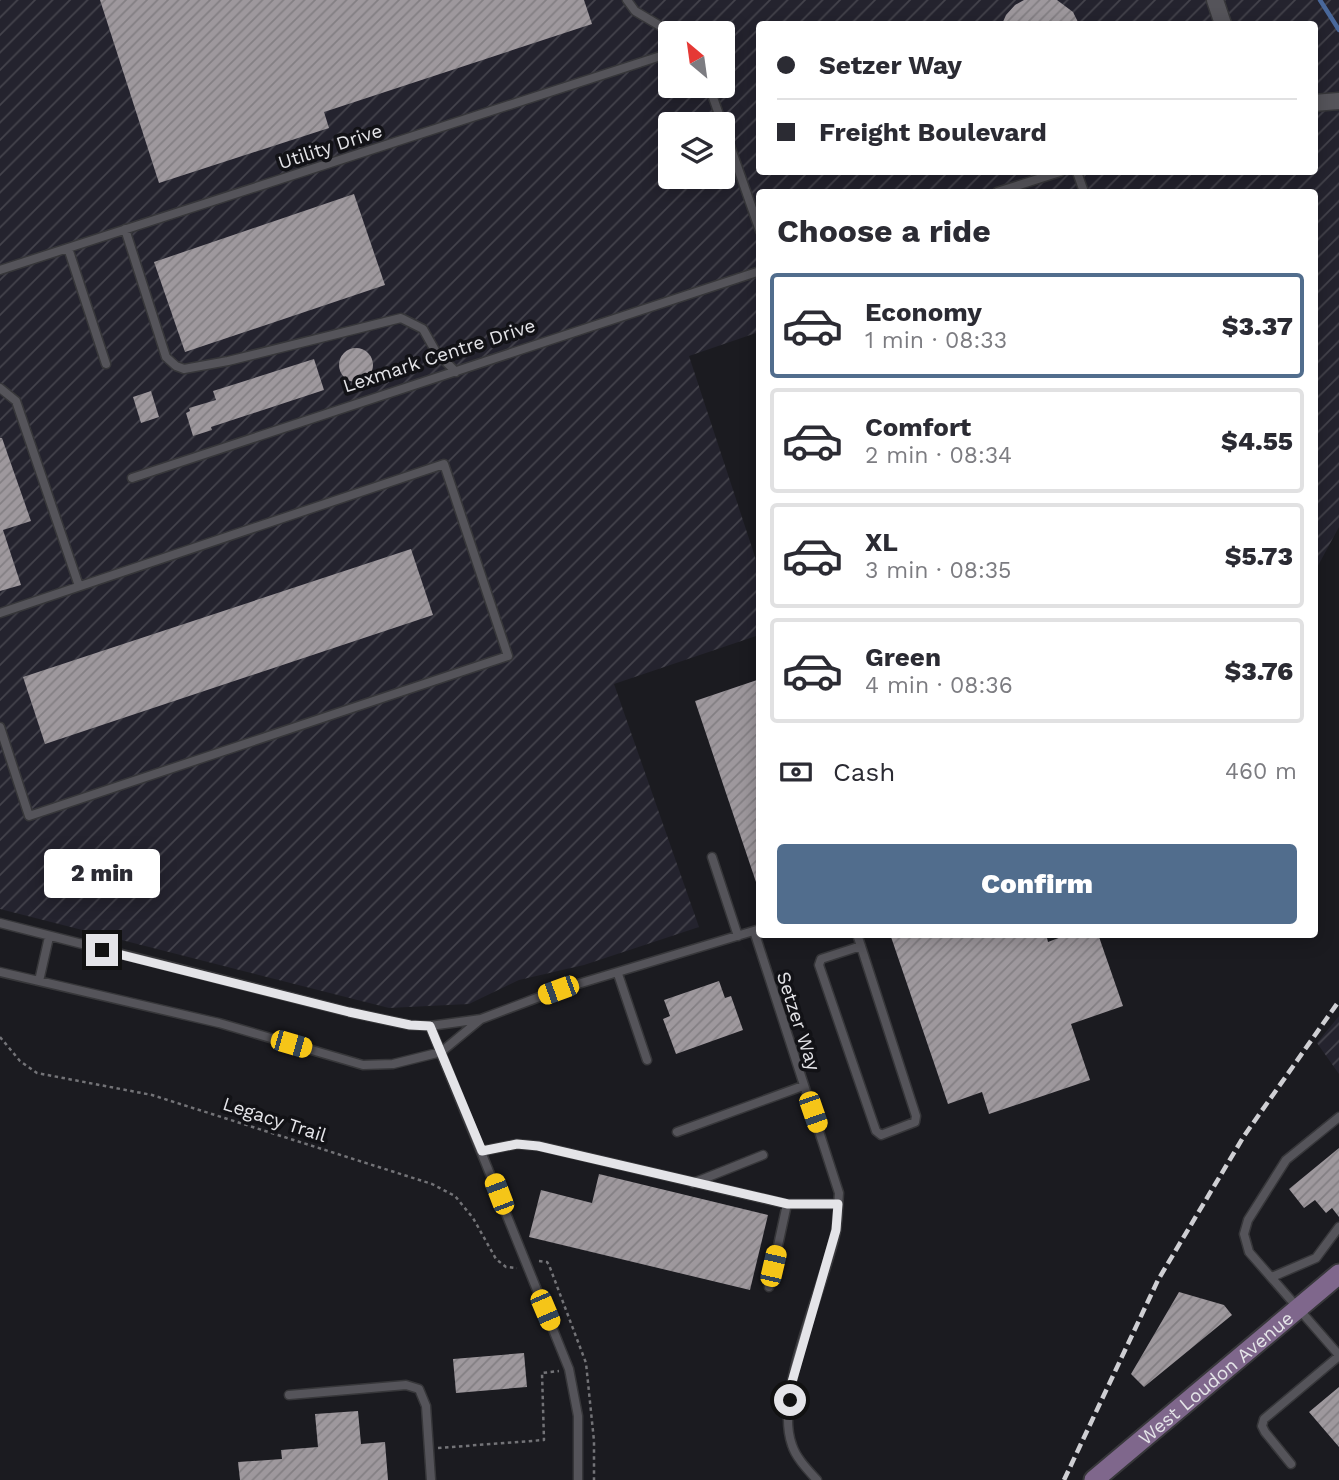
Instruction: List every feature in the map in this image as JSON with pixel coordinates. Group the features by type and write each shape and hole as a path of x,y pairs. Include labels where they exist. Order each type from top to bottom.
{"main road":[{"name":"West Loudon Avenue","path":"1094,1480 1339,1274"}],"street":[{"path":"1215,0 1222,21"},
{"path":"1318,103 1339,102"}],"lane":[{"path":"627,0 635,11 658,25"},
{"name":"Utility Drive","path":"0,270 658,57"},
{"path":"713,98 756,220"},
{"path":"1006,189 1051,175"},
{"path":"125,229 166,357 176,366 184,369 228,361 401,318 423,329 436,352 456,372"},
{"path":"68,248 106,364"},
{"name":"Lexmark Centre Drive","path":"132,478 756,272"},
{"path":"0,388 16,401 79,586"},
{"path":"0,612 444,464 508,656 29,816 1,733"},
{"path":"712,857 738,936"},
{"path":"0,923 349,1012 410,1025 430,1026 481,1019 558,990 756,930"},
{"path":"39,981 49,937"},
{"name":"Setzer Way","path":"759,938 803,1086 839,1193 836,1230 792,1382 788,1418 792,1445 817,1480"},
{"path":"858,938 916,1116 915,1122 881,1135 876,1131 819,965 821,959 861,947"},
{"path":"0,972 219,1023 363,1065 393,1064 441,1052 481,1019"},
{"path":"618,974 647,1060"},
{"path":"430,1026 569,1369 578,1416 578,1480"},
{"path":"677,1132 803,1086"},
{"path":"1291,1464 1265,1432 1262,1426 1264,1419 1339,1355 1250,1252 1244,1234 1248,1220 1286,1160 1339,1117"},
{"path":"482,1151 517,1144 538,1146 788,1204 838,1204"},
{"path":"693,1183 763,1155"},
{"path":"768,1287 788,1204"},
{"path":"1272,1277 1316,1258 1339,1227"},
{"path":"289,1395 406,1385 419,1389 426,1406 431,1480"}],"path":[{"name":"Legacy Trail","path":"0,1037 19,1061 37,1073 152,1095 432,1184 455,1196 473,1218 496,1259 506,1267 517,1268"},
{"path":"429,1449 544,1440 542,1373 586,1363"}],"shaded area":[{"path":"0,0 1339,0 1339,527 1318,566 1318,189 756,189 756,333 689,356 756,560 756,636 614,684 699,927 584,965 519,980 469,1004 389,1008 0,909"},
{"path":"1339,1016 1339,1074 1317,1043"}],"building":[{"path":"100,0 584,0 592,24 324,112 329,128 159,183"},
{"path":"1024,0 1057,0 1073,12 1078,21 1003,21 1015,5"},
{"path":"354,194 385,285 185,352 154,262"},
{"path":"356,348 368,353 373,365 368,377 356,382 344,377 339,365 344,353"},
{"path":"314,359 324,390 211,427 212,430 193,436 186,413 190,411 189,408 216,400 213,391"},
{"path":"151,391 159,417 141,423 133,397"},
{"path":"0,438 31,521 3,530 21,585 0,591"},
{"path":"411,549 433,615 45,744 23,677"},
{"path":"756,680 756,882 695,701"},
{"path":"891,938 1047,938 1048,942 1058,938 1099,938 1123,1006 1071,1024 1090,1080 989,1114 982,1092 948,1104"},
{"path":"719,981 725,998 731,996 743,1030 676,1054 663,1019 670,1016 664,1000"},
{"path":"1339,1148 1339,1217 1332,1208 1326,1213 1315,1200 1304,1208 1289,1189"},
{"path":"599,1174 768,1215 750,1290 529,1237 541,1190 592,1203"},
{"path":"1179,1292 1224,1305 1232,1315 1144,1387 1131,1374"},
{"path":"524,1353 527,1387 456,1393 453,1359"},
{"path":"1339,1387 1339,1447 1309,1412"},
{"path":"358,1411 361,1444 385,1442 388,1480 240,1480 238,1462 282,1459 281,1450 318,1447 315,1414"}],"waterway":[{"path":"1320,0 1339,30"}],"railway":[{"path":"1064,1480 1158,1280 1244,1136 1339,1001"}],"route":[{"path":"102,950 349,1012 410,1025 430,1026 482,1151 517,1144 538,1146 761,1199 788,1204 838,1204 836,1230 792,1382 790,1400"}]}
